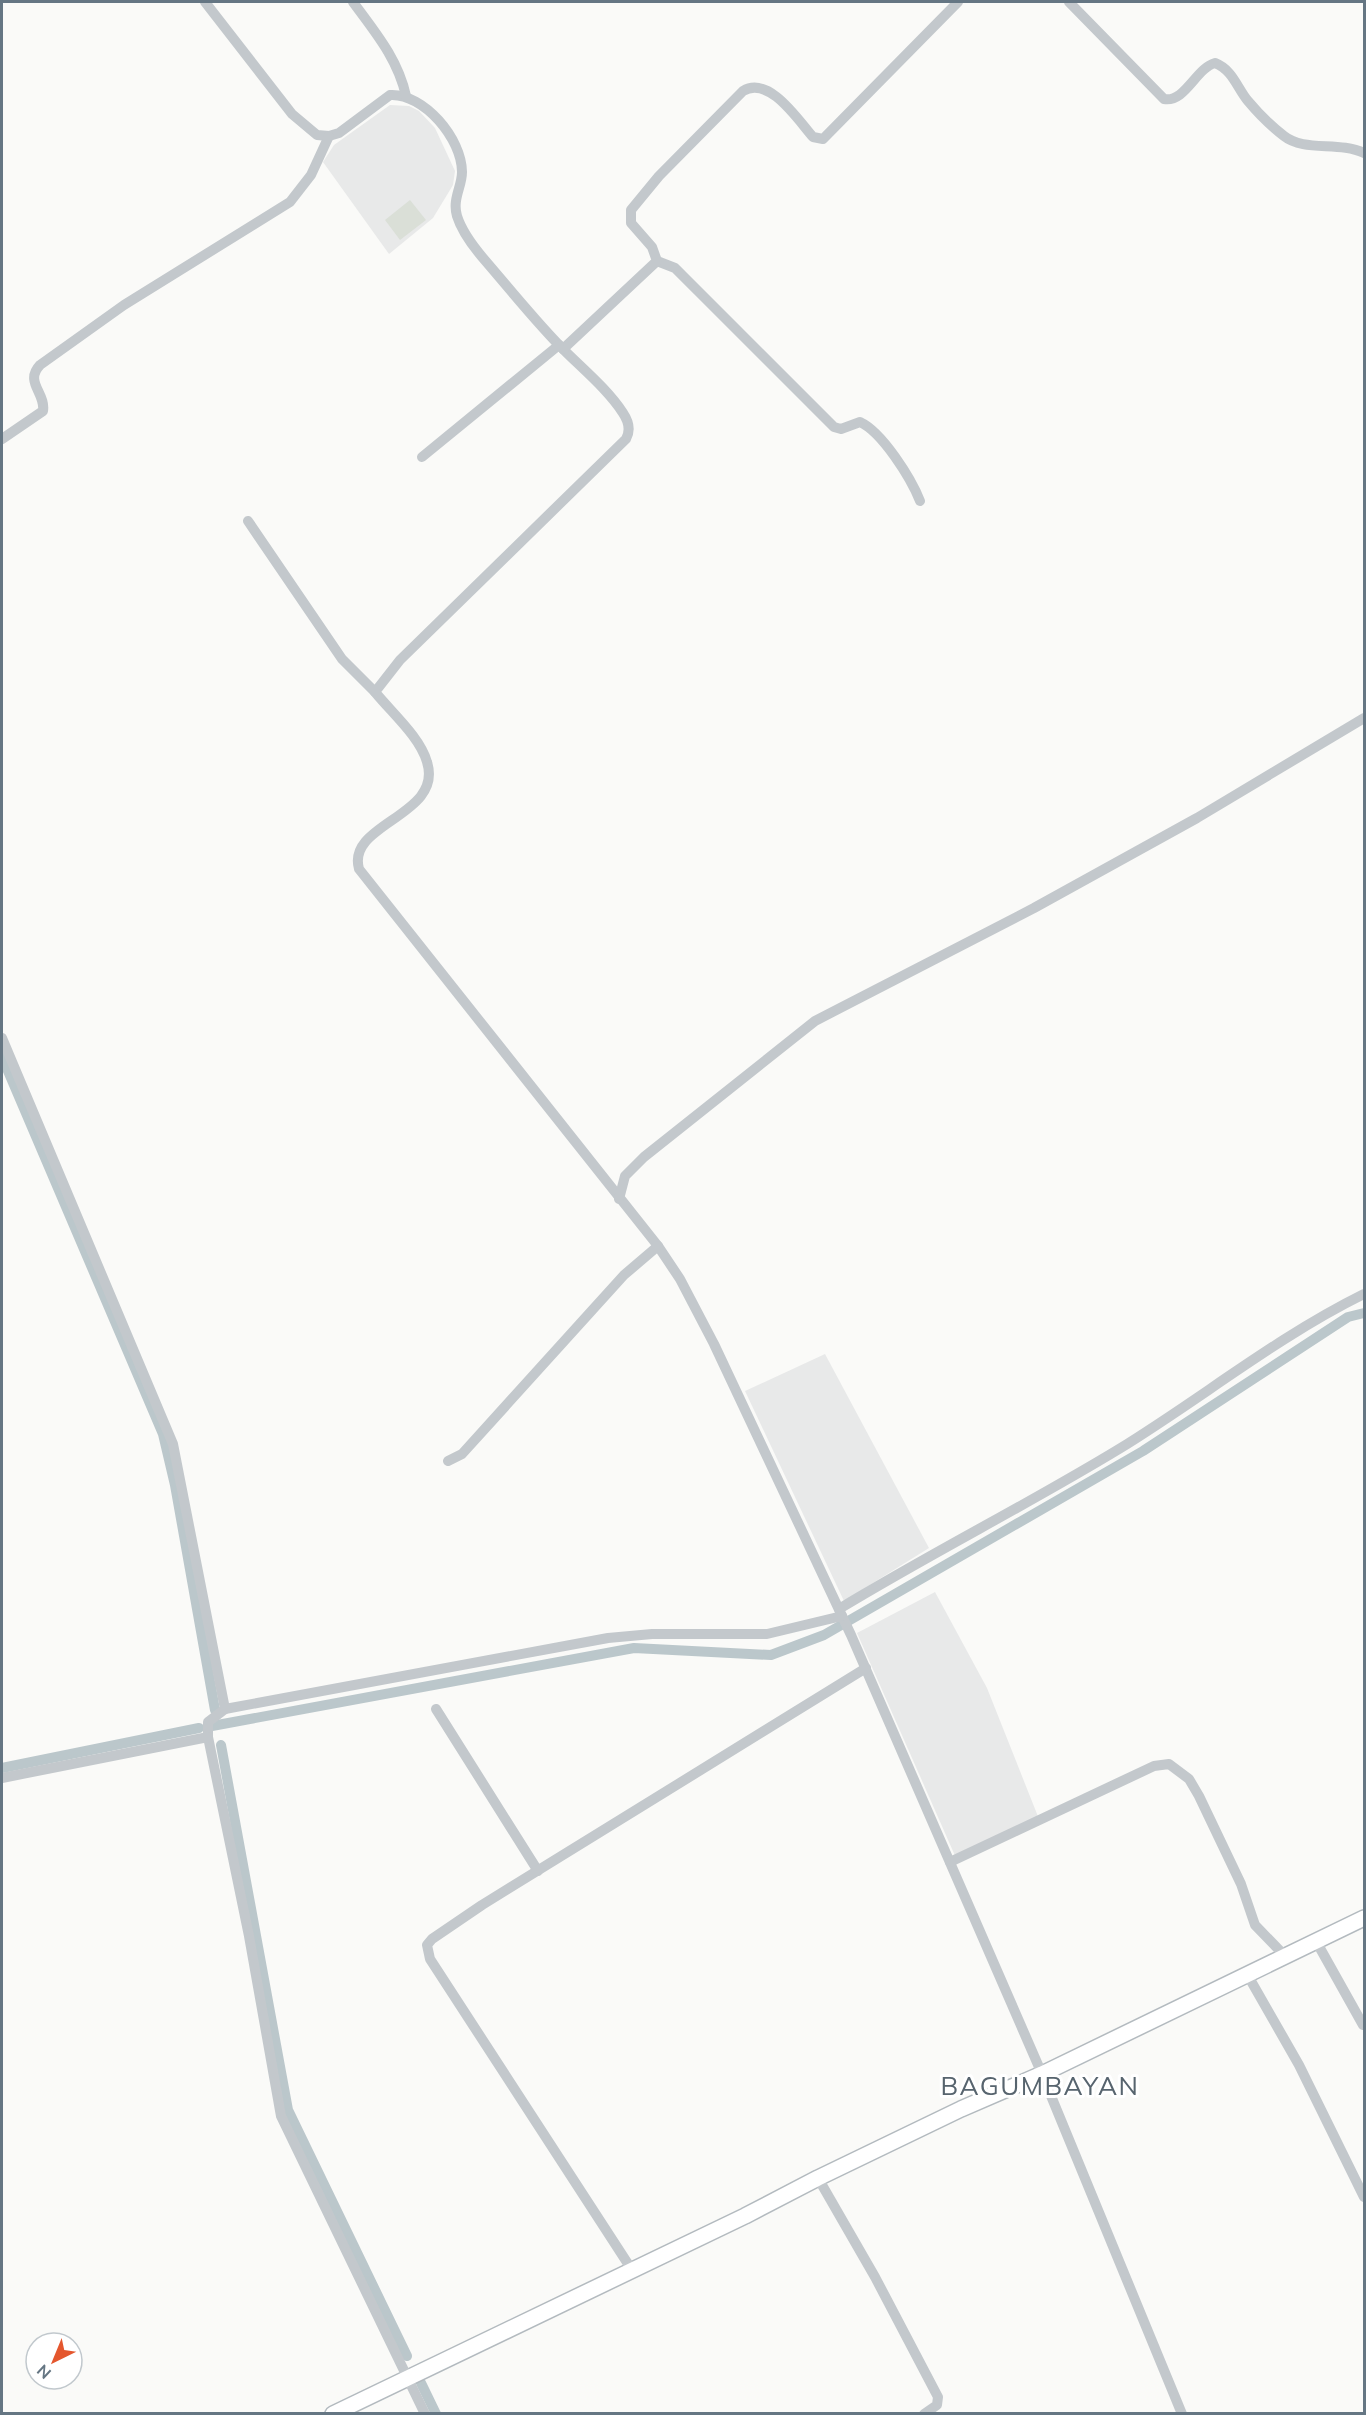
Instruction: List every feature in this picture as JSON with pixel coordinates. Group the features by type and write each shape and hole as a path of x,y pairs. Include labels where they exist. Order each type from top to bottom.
{"main road":[{"path":"333,2414 746,2216 818,2178 961,2109 1042,2074 1365,1918"}],"street":[{"path":"205,2 292,114 307,129 317,135 329,136 339,133 390,95 406,96 424,107 442,125 454,146 462,174 455,204 461,227 472,245 561,347 623,413 629,428 626,439 400,660 375,692"},
{"path":"354,2 400,70 406,96"},
{"path":"920,501 906,471 871,430 860,422 841,429 834,428 675,268 657,261 652,247 631,223 631,210 659,176 743,91 750,87 760,87 770,92 813,136 823,139 958,2"},
{"path":"1069,2 1164,99 1177,97 1207,66 1215,63 1231,75 1253,107 1289,140 1310,144 1346,145 1365,153"},
{"path":"2,439 39,416 43,411 43,403 33,380 35,370 40,365 124,305 290,202 311,175 329,136"},
{"path":"422,457 561,347 657,261"},
{"path":"248,521 342,659 375,692 419,746 427,761 430,777 426,789 418,800 364,843 357,861 359,869 658,1246 680,1279 714,1344 852,1635 1042,2074 1182,2414"},
{"path":"619,1198 625,1176 644,1157 815,1021 1034,908 1197,818 1365,718"},
{"path":"2,1038 173,1444 225,1709"},
{"path":"605,1181 625,1176"},
{"path":"448,1461 462,1454 624,1275 658,1246"},
{"path":"425,2414 281,2116 249,1936 208,1737 208,1722 225,1709 608,1638 652,1634 767,1634 842,1614 948,1544 1113,1453 1275,1344 1365,1294"},
{"path":"632,2270 426,1951 432,1939 866,1668"},
{"path":"436,1709 538,1871"},
{"path":"2,1778 208,1737"},
{"path":"950,1862 1154,1766 1169,1764 1184,1774 1199,1796 1241,1884 1255,1925 1285,1956"},
{"path":"1316,1941 1363,2025"},
{"path":"1247,1974 1304,2075 1365,2197"},
{"path":"818,2178 875,2277 938,2397 937,2405 924,2414"}],"shaded area":[{"path":"390,105 409,106 419,111 435,128 455,171 453,185 433,218 389,254 323,162 334,145"},
{"path":"410,200 426,220 400,240 385,220"},
{"path":"825,1354 929,1548 844,1601 745,1391"},
{"path":"935,1592 987,1688 1039,1819 956,1858 857,1633"}],"waterway":[{"path":"2,1057 163,1434 175,1485 215,1710"},
{"path":"212,1726 634,1648 771,1655 824,1635 1143,1451 1348,1317 1364,1313"},
{"path":"2,1768 199,1728"},
{"path":"221,1745 288,2110 407,2356"},
{"path":"421,2383 436,2414"}],"district":[{"name":"BAGUMBAYAN","path":"1040,2086"}]}
